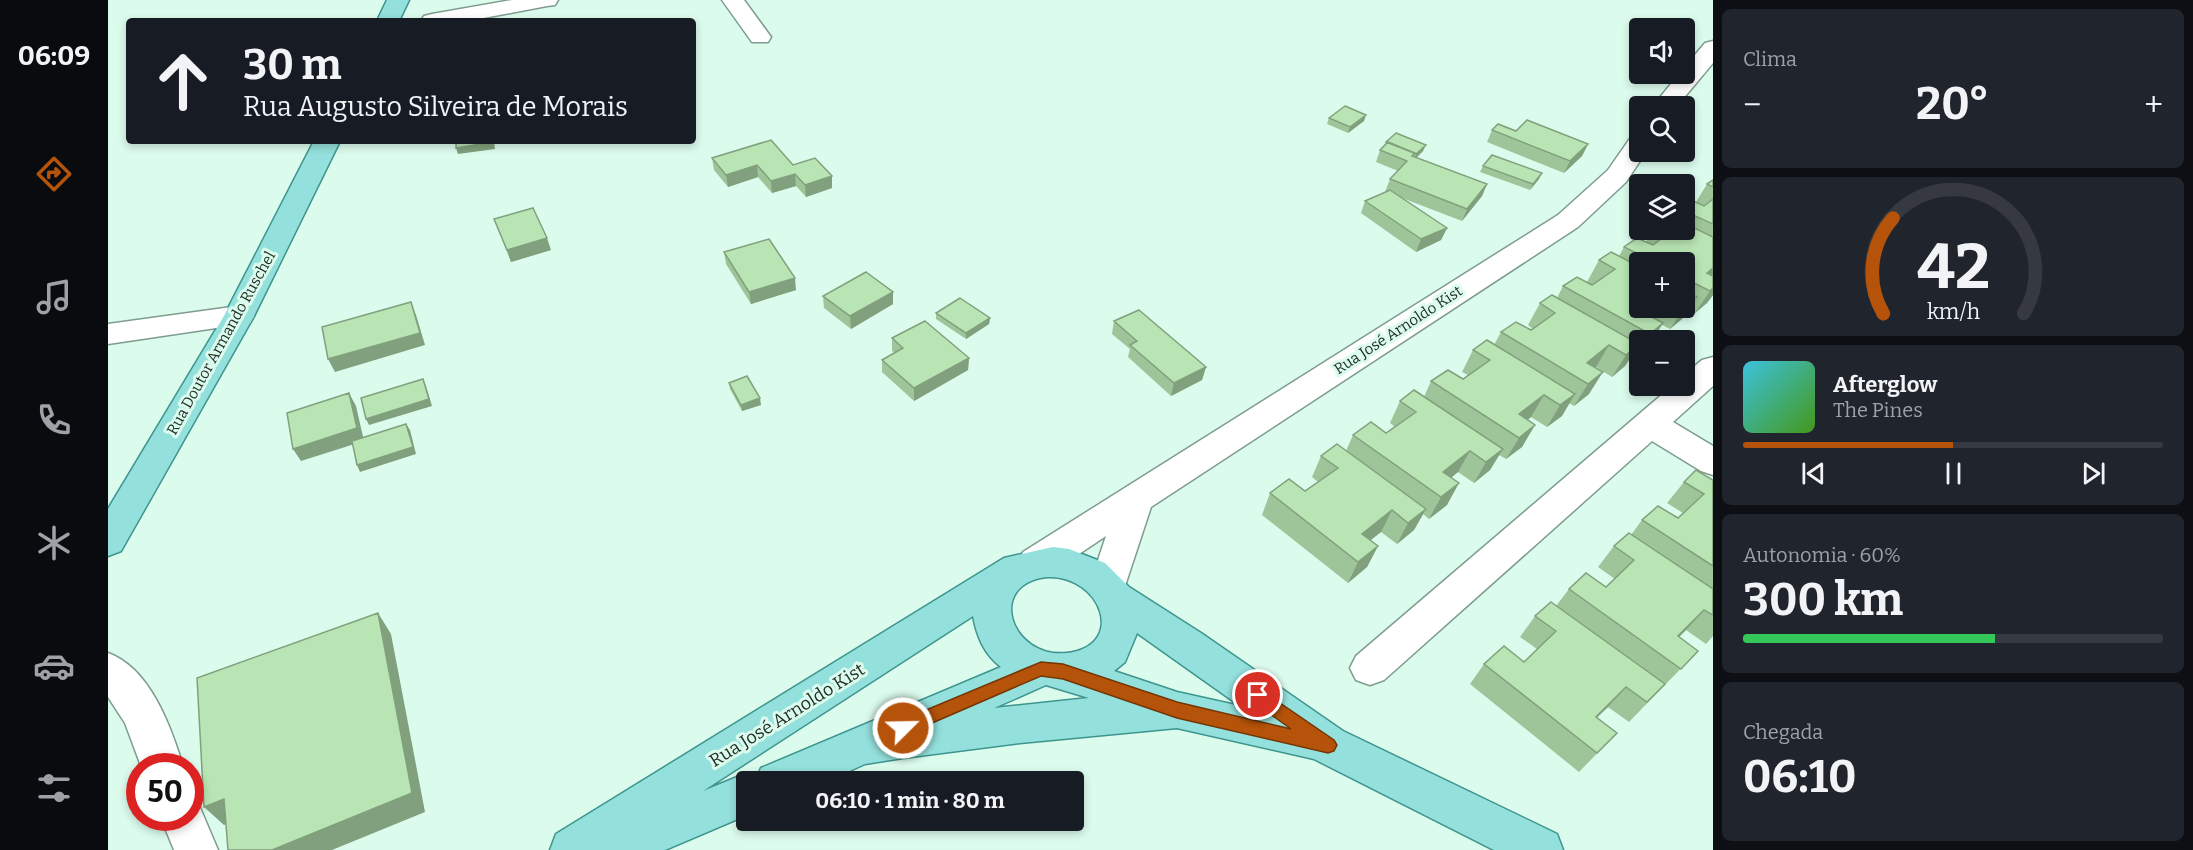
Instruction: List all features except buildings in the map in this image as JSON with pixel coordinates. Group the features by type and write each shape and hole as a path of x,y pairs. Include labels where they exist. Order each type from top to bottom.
{"main road":[{"path":"389,18 398,0"},
{"name":"Rua Doutor Armando Ruschel","path":"108,541 239,316 325,144"},
{"path":"1328,745 1177,710 1020,661 1004,647 993,630 990,612 993,595 1020,572 1057,562 1077,567 1095,576 1112,593 1328,745 1541,850"},
{"name":"Rua José Arnoldo Kist","path":"572,850 1020,572"},
{"path":"802,771 1052,670 1086,668 1104,657 1116,641 1121,622 1112,593"},
{"path":"864,745 1007,724 1177,710"},
{"path":"613,850 736,799"}],"street":[{"path":"448,18 547,0"},
{"path":"733,0 759,37"},
{"path":"1673,96 1713,48"},
{"name":"Rua José Arnoldo Kist","path":"1020,572 1568,221 1617,176 1629,158"},
{"path":"108,334 239,316"},
{"path":"1370,668 1713,368"},
{"path":"1650,424 1713,462"},
{"path":"1112,593 1137,496"},
{"path":"108,670 121,680 142,716 157,753"},
{"path":"188,831 196,850"}],"route":[{"path":"903,728 1041,669 1063,672 1177,710 1328,745 1258,695"}]}
